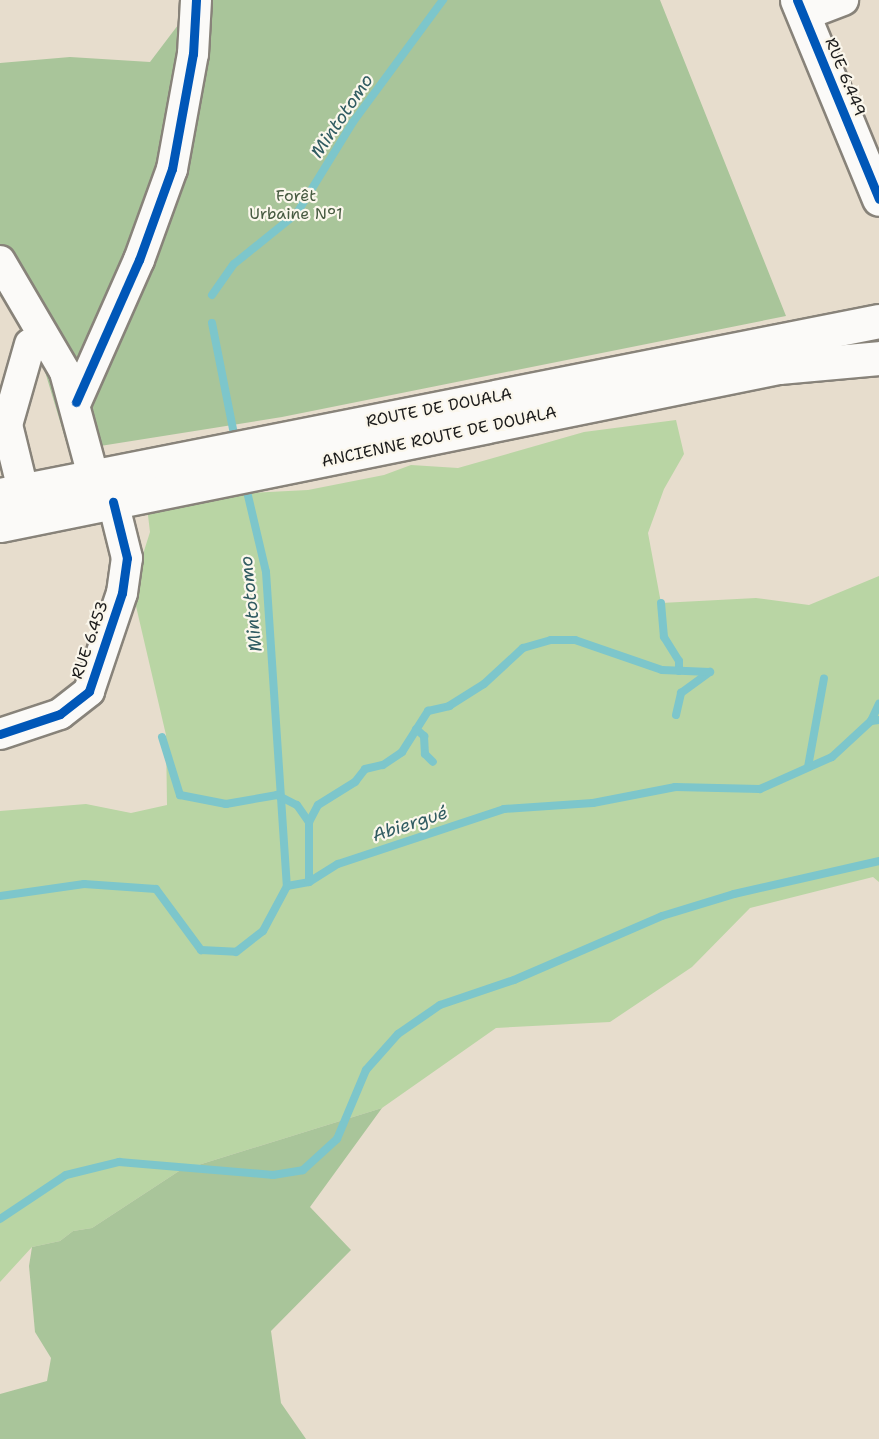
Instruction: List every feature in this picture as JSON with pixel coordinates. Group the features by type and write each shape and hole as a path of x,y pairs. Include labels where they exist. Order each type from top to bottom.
{"main road":[{"name":"RUE 6.449","path":"800,8 879,199"},
{"name":"ROUTE DE DOUALA","path":"259,458 879,321"},
{"name":"ANCIENNE ROUTE DE DOUALA","path":"0,525 113,502 206,468 778,367 879,358"},
{"path":"11,493 93,476 206,468"}],"street":[{"path":"76,402 139,260 172,169 193,54 196,0"},
{"path":"800,8 843,0"},
{"path":"0,261 65,372 76,402 93,476"},
{"path":"11,493 7,426 30,344"},
{"name":"RUE 6.453","path":"0,734 60,714 89,691 122,593 127,558 113,502"}],"green space":[{"name":"Forêt Urbaine N°1","path":"197,0 660,0 786,316 282,417 75,450 68,448 37,345 0,260 0,63 70,57 150,62"},
{"path":"676,420 684,454 664,489 648,533 661,603 756,598 809,605 879,576 879,882 873,877 750,908 692,967 610,1022 496,1028 382,1108 179,1171 92,1228 73,1231 60,1241 32,1247 0,1282 0,811 86,804 131,813 167,805 166,735 132,589 150,532 147,507 189,496 308,490 384,475 411,465 458,468 584,432"},
{"path":"382,1108 310,1207 351,1250 271,1331 281,1403 306,1439 0,1439 0,1394 47,1381 51,1358 35,1332 29,1266 32,1247 60,1241 73,1231 92,1228 179,1171"}],"waterway":[{"name":"Mintotomo","path":"212,295 234,264 297,213 353,122 443,0"},
{"name":"Mintotomo","path":"212,323 235,439"},
{"name":"Mintotomo","path":"245,483 266,572 287,886"},
{"path":"661,603 664,637 679,661 679,671"},
{"path":"309,882 309,822 318,805 355,782 365,769 383,765 402,752 428,711 449,706 484,684 523,648 551,640 575,640 662,670 710,672"},
{"path":"676,715 681,693 710,672"},
{"path":"808,767 824,678"},
{"path":"871,721 879,704"},
{"name":"Abiergué","path":"0,896 84,884 156,889 201,950 236,952 263,931 287,886 309,882 338,864 504,809 593,803 675,787 760,789 832,757 871,721 879,720"},
{"path":"416,729 424,736 425,754 433,762"},
{"path":"162,737 180,795 226,804 277,795 297,805 309,822"},
{"path":"0,1219 66,1175 119,1162 273,1175 303,1170 337,1139 366,1070 398,1034 440,1005 514,980 662,916 734,894 879,861"}],"cycle path":[{"path":"76,402 139,260 172,169 193,54 196,0"},
{"path":"797,0 879,199"},
{"path":"0,734 60,714 89,691 122,593 127,558 113,502"}]}
